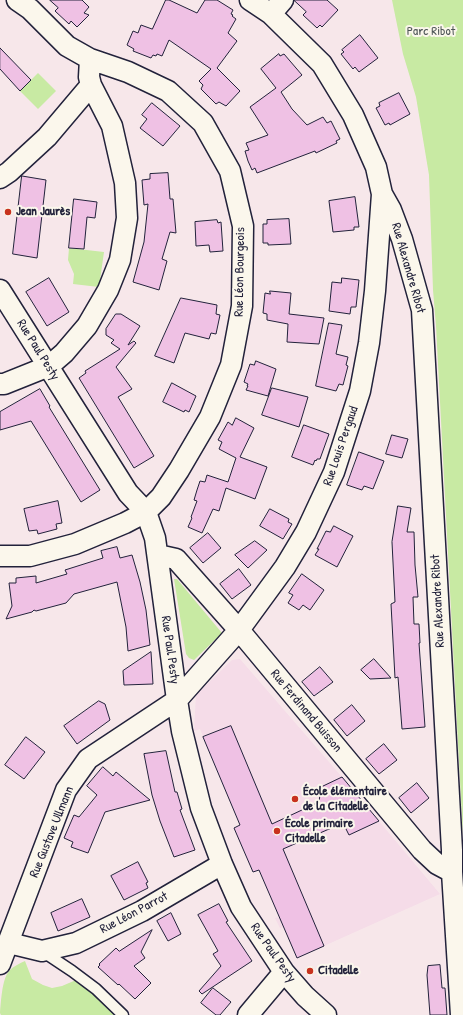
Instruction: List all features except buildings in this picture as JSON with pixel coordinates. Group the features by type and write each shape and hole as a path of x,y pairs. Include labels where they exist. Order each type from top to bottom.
{"street":[{"name":"Rue Léon Bourgeois","path":"0,556 30,556 75,544 125,523 146,512 161,497 210,418 231,365 242,306 243,226 230,171 203,123 168,91 128,72 90,59 67,46 30,10 17,0"},
{"path":"250,0 277,7 322,64 354,115 376,168 382,194"},
{"path":"0,384 4,384 49,366 64,353 87,326 108,290 120,260 127,218 126,183 112,126 91,84 89,77 90,59"},
{"path":"0,178 9,172 47,137 91,84"},
{"name":"Rue Louis Pergaud","path":"177,700 239,630 286,567 306,532 334,472 360,391 369,343 375,291 382,194"},
{"name":"Rue Alexandre Ribot","path":"382,194 391,210 402,239 422,310 461,1015"},
{"name":"Rue Paul Pesty","path":"0,290 128,493 146,512 155,538 158,555 182,731 201,808 222,864 241,907 284,972 305,996 326,1015"},
{"name":"Rue Ferdinand Buisson","path":"158,555 176,559 239,630 422,850 437,864 452,872"},
{"name":"Rue Gustave Ullmann","path":"0,964 66,790 88,760 177,700"},
{"name":"Rue Léon Parrot","path":"8,943 42,951 76,944 142,911 222,864"},
{"path":"248,1015 284,972"}],"lane":[{"name":"Rue Léon Parrot","path":"42,951 96,989 123,1015"}],"shaded area":[{"name":"École élémentaire de la Citadelle","path":"240,659 440,894 297,958 284,927 280,928 275,918 279,917 259,870 253,872 240,839 239,840 234,828 240,825 200,729 194,731 196,695 232,660"}],"green space":[{"name":"Parc Ribot","path":"392,0 463,0 463,837 433,290 429,175 416,97 403,54"},
{"path":"38,73 56,91 38,109 20,91"},
{"path":"69,248 104,252 99,287 73,284 74,274 68,260"},
{"path":"174,579 177,579 222,633 194,660 189,658 186,654"},
{"path":"25,961 32,979 52,988 62,986 76,980 117,1015 1,1015 2,991 5,979 9,971"}],"place":[{"name":"Jean Jaurès","path":"8,212"},
{"name":"École élémentaire de la Citadelle","path":"295,799"},
{"name":"École primaire Citadelle","path":"277,831"},
{"name":"Citadelle","path":"310,971"}]}
